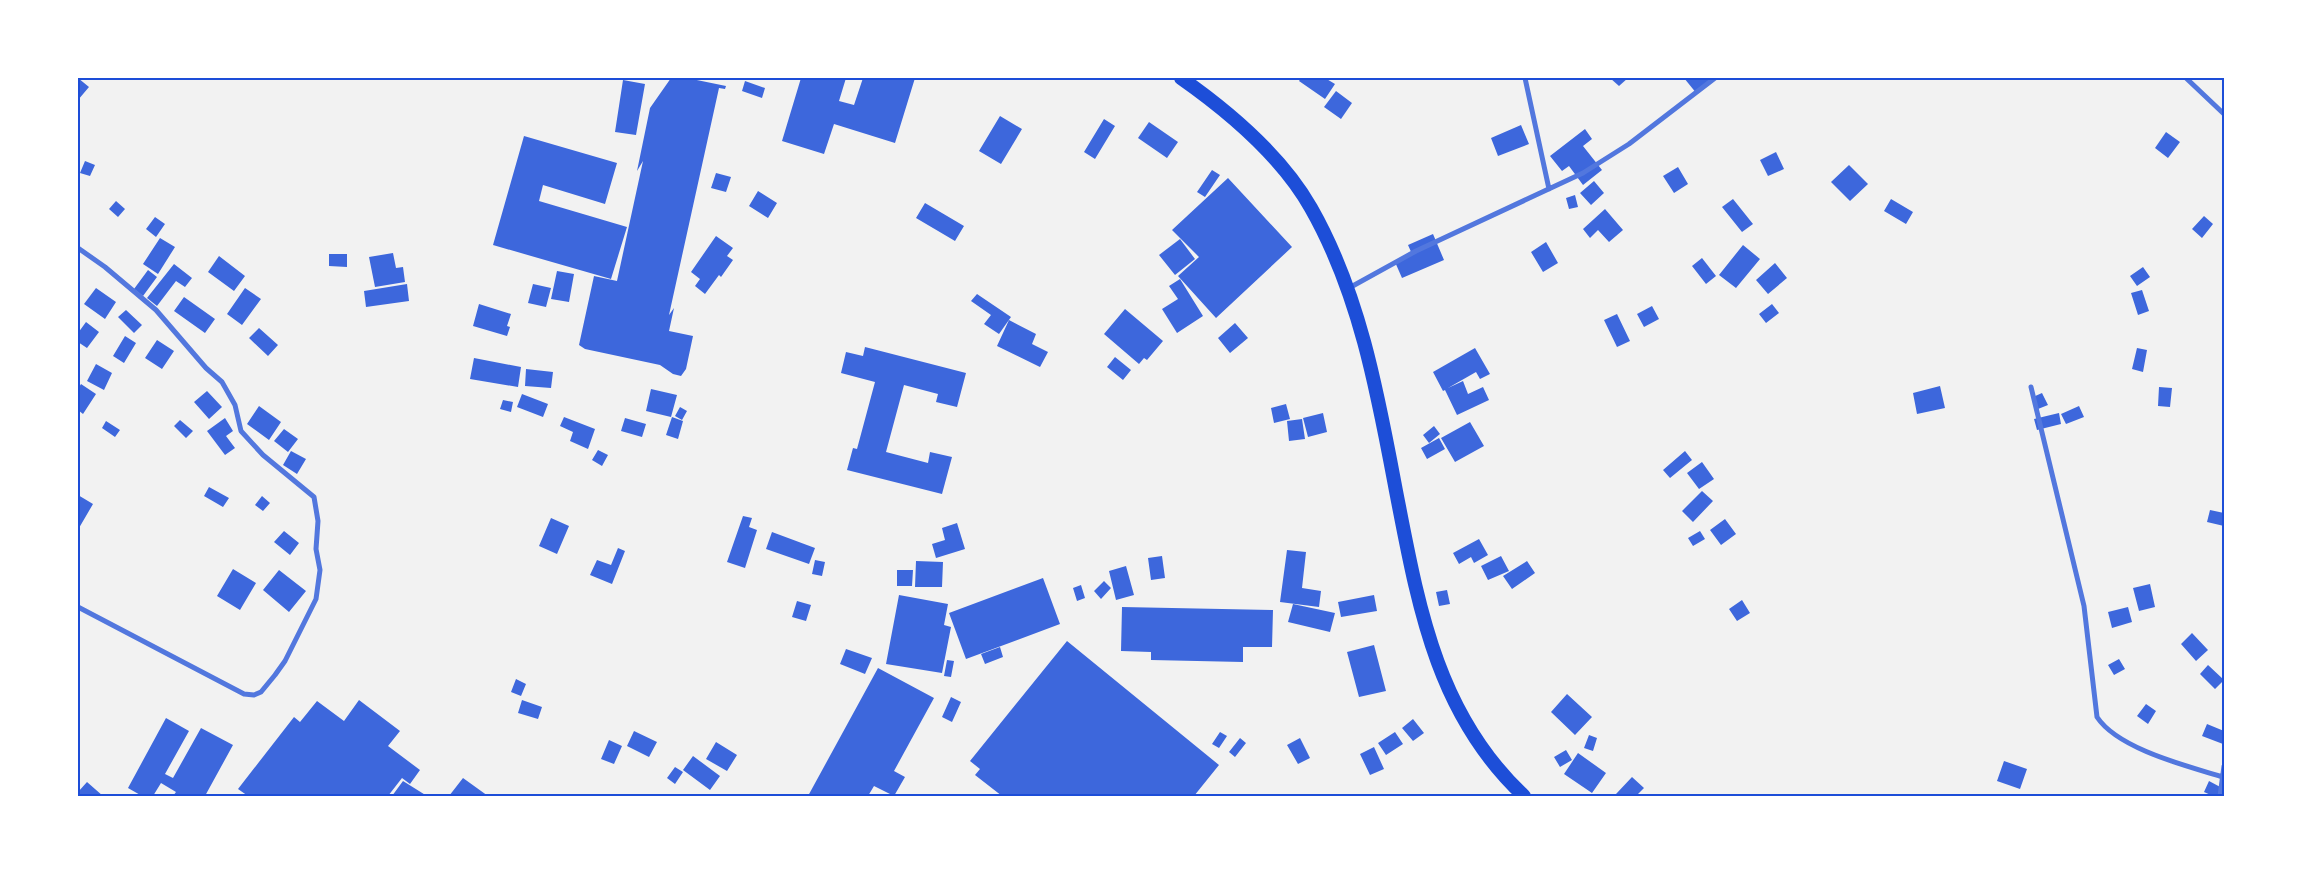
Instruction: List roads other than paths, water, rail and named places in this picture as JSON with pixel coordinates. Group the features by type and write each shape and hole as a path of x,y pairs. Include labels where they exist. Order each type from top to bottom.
{"highway":[{"path":"1181,78 1206,96 1245,130 1285,172 1310,206 1330,243 1348,289 1371,372 1423,623 1435,658 1450,694 1469,731 1495,765 1524,796"}],"street":[{"path":"1525,78 1549,189"},
{"path":"1348,289 1416,250 1583,173 1629,144 1715,78"},
{"path":"2186,78 2224,114"},
{"path":"78,248 105,267 162,317 206,368 222,382 235,405 242,431 262,455 314,497 318,520 316,549 320,570 316,599 285,661 261,692 254,696 244,694 78,607"},
{"path":"2031,387 2084,606 2097,717 2108,730 2142,749 2223,777"},
{"path":"2220,796 2224,766"}]}
